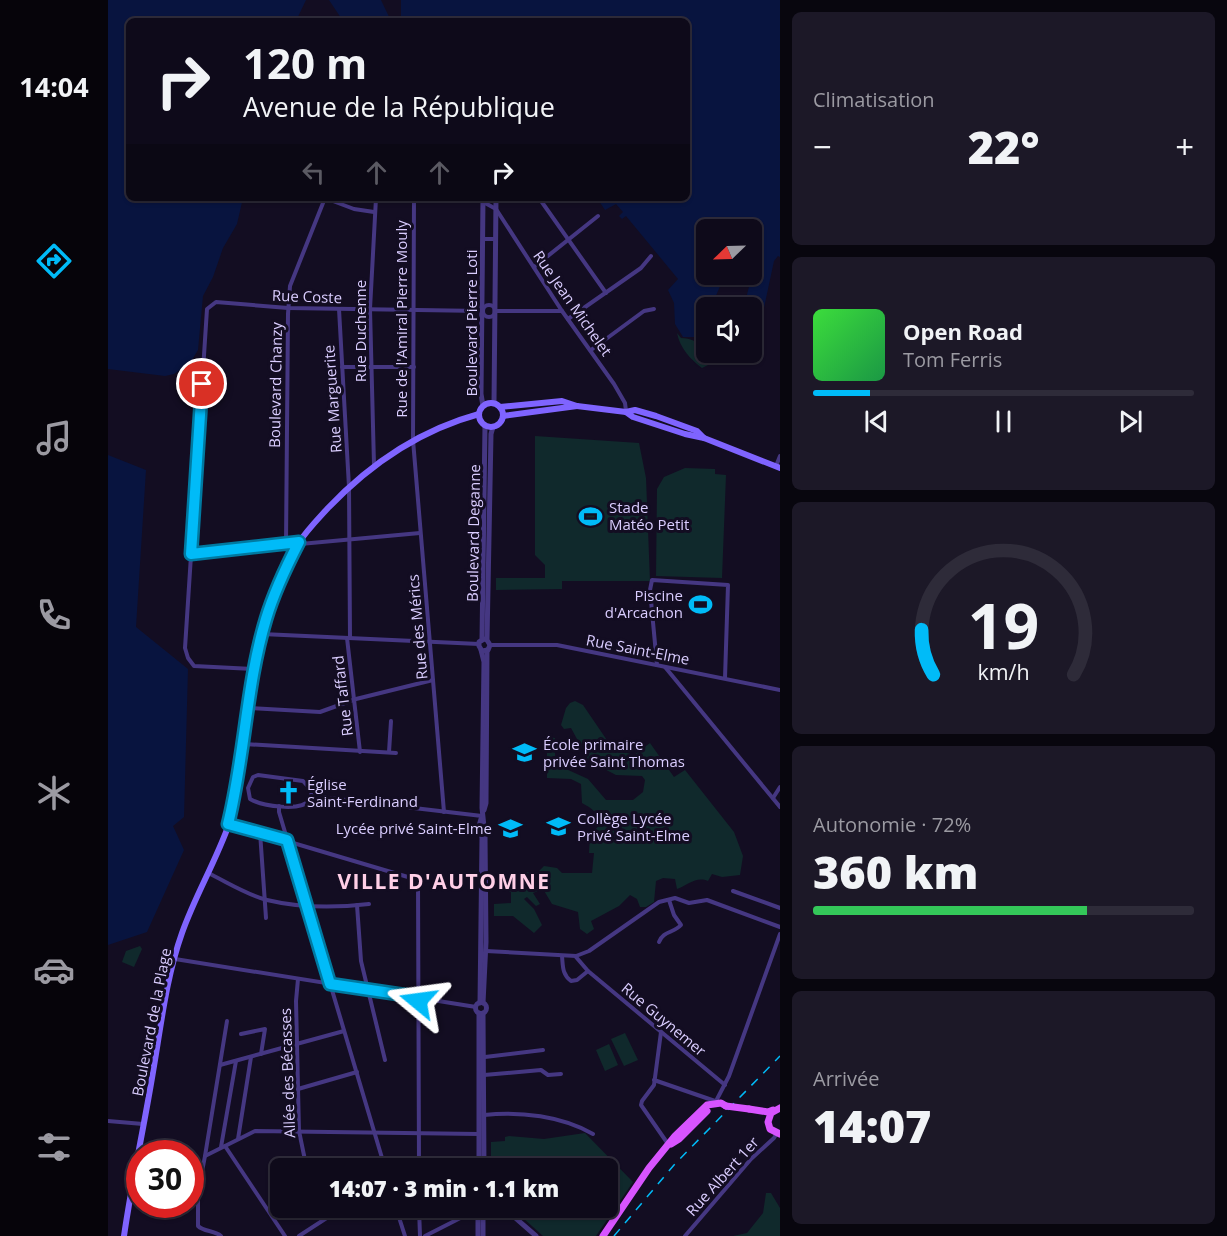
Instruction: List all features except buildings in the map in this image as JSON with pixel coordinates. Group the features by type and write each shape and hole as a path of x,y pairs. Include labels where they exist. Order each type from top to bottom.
{"main road":[{"path":"497,405 503,416 501,422 493,427 485,425 479,414 483,406 497,405 562,401 577,406 626,412 633,417 704,438 778,467"},
{"path":"503,416 577,406"},
{"name":"Boulevard de la Plage","path":"142,1140 165,998 182,934 228,824 237,787 254,669 266,618 284,571 299,542 349,487 374,465 413,440 446,424 479,414"},
{"path":"603,1236 649,1168 675,1136 707,1105 715,1102 726,1106 768,1112 777,1109"},
{"path":"669,1145 679,1139 709,1110 726,1106"},
{"path":"749,1109 760,1115 768,1122 771,1129 778,1133"},
{"path":"768,1122 769,1115 777,1109"},
{"name":"Boulevard de la Plage","path":"124,1236 128,1218"}],"street":[{"name":"Boulevard Chanzy","path":"286,544 290,286 324,201"},
{"path":"333,201 354,209 374,212"},
{"name":"Rue Duchenne","path":"374,465 370,309 376,201"},
{"name":"Rue de l'Amiral Pierre Mouly","path":"413,440 414,201"},
{"name":"Boulevard Pierre Loti","path":"483,201 481,394 483,406"},
{"path":"484,201 496,209"},
{"name":"Boulevard Pierre Loti","path":"496,201 497,405"},
{"path":"541,201 606,293"},
{"name":"Rue Jean Michelet","path":"496,209 562,311 614,384 625,403 626,412"},
{"path":"534,267 598,216"},
{"name":"Boulevard Pierre Loti","path":"483,239 496,239"},
{"path":"568,319 641,268 651,256"},
{"name":"Rue Coste","path":"191,554 207,309 211,304 216,302 288,308 483,311"},
{"path":"489,305 496,311 494,315 488,317 483,311 489,305"},
{"name":"Rue Marguerite","path":"339,309 350,539"},
{"path":"591,350 644,311 654,309"},
{"path":"496,311 562,311"},
{"path":"342,368 414,367"},
{"name":"Boulevard Deganne","path":"479,1158 482,838 479,826 486,803 485,425"},
{"name":"Boulevard Deganne","path":"484,645 493,427"},
{"name":"Rue des Mérics","path":"413,440 444,812"},
{"path":"778,467 780,456"},
{"path":"254,669 194,666 188,658 185,648 191,554 299,542 420,533"},
{"name":"Rue Taffard","path":"350,539 349,638 360,752"},
{"path":"657,665 650,590 652,580 728,585 725,678"},
{"name":"Rue Saint-Elme","path":"262,634 484,645 557,645 780,690"},
{"path":"664,666 780,807"},
{"path":"249,708 320,712 354,700 434,681"},
{"path":"388,752 391,722"},
{"path":"243,744 396,753"},
{"path":"258,775 303,781 309,786 312,796 304,806 279,806 257,803 250,799 248,788 253,777 258,775"},
{"path":"237,787 248,788"},
{"path":"773,798 780,787"},
{"path":"312,796 482,816"},
{"path":"279,806 306,906 382,1158"},
{"name":"Boulevard Deganne","path":"482,816 485,836 486,951 480,1008 485,1057 484,1158"},
{"path":"228,824 418,880 419,1158"},
{"path":"260,832 266,918"},
{"path":"207,873 266,900 306,906 342,907 369,904"},
{"path":"733,891 780,908"},
{"path":"486,951 576,956 589,951 658,902 679,898 696,904 707,900 780,927"},
{"path":"659,942 662,935 681,925 673,913 669,900"},
{"path":"357,905 361,961 385,1060"},
{"path":"654,1080 715,1102 725,1085 780,934"},
{"path":"562,956 563,973 571,981 577,980 588,971"},
{"name":"Rue Guynemer","path":"576,956 588,971 725,1085"},
{"path":"175,959 480,1008"},
{"name":"Allée des Bécasses","path":"298,979 297,1089 299,1131 305,1158"},
{"path":"204,1161 227,1021"},
{"path":"241,1034 265,1029 261,1054"},
{"path":"220,1065 344,1031"},
{"path":"661,1031 654,1085 641,1105 669,1145"},
{"path":"485,1057 543,1050"},
{"path":"238,1139 251,1057"},
{"path":"236,1061 223,1147 285,1236"},
{"path":"484,1075 541,1070 548,1074 561,1074"},
{"path":"297,1089 357,1072"},
{"path":"484,1115 530,1115 575,1124 593,1134"},
{"path":"108,1121 144,1124"},
{"path":"205,1156 255,1131 479,1134"},
{"name":"Rue Albert 1er","path":"685,1236 751,1159 778,1133"},
{"path":"198,1218 198,1226 201,1229 217,1232 221,1236"},
{"path":"299,1236 327,1218"},
{"path":"399,1218 405,1236"},
{"path":"419,1218 420,1236"},
{"path":"425,1236 460,1218"},
{"path":"478,1236 479,1218"},
{"path":"481,1218 483,1236"},
{"path":"515,1218 536,1236"}],"green space":[{"path":"677,333 681,338 696,342 696,363 683,348"},
{"path":"696,363 712,363 702,368"},
{"name":"Stade Matéo Petit","path":"535,436 639,443 646,478 650,581 562,581 562,589 496,590 496,578 545,578 545,565 535,555"},
{"path":"685,468 715,469 715,474 726,475 722,578 656,576 657,489 664,477"},
{"path":"575,701 583,705 613,749 634,755 650,743 674,777 685,770 734,832 743,856 740,875 722,877 712,874 708,881 696,880 677,889 675,879 663,878 656,881 654,902 646,907 640,907 637,899 630,895 619,906 591,921 594,929 587,934 580,929 578,912 552,904 543,889 533,893 540,904 536,906 527,897 524,899 534,909 542,925 534,933 513,916 494,916 494,904 511,903 508,879 523,872 538,872 544,866 557,868 562,873 592,873 594,853 589,853 590,834 600,825 598,817 592,809 582,803 581,784 571,779 547,778 547,737 555,738 555,764 588,779 606,800 633,800 643,792 645,780 642,776 616,775 589,761 571,728 564,729 561,725 566,708"},
{"path":"140,946 142,949 134,967 122,962 126,951"},
{"path":"625,1033 638,1060 624,1066 611,1039"},
{"path":"609,1044 618,1065 605,1071 596,1050"},
{"path":"585,1133 609,1158 491,1158 491,1142 505,1141 505,1137 509,1136 544,1139"},
{"path":"618,1167 633,1182 618,1204"},
{"path":"766,1193 771,1193 780,1208 780,1236 733,1236 747,1233 763,1213"},
{"path":"523,1218 608,1218 596,1236 543,1236"}],"shaded area":[{"path":"108,0 306,0 297,18 126,18 126,201 242,201 237,224 223,248 213,277 203,296 198,350 190,363 174,374 165,376 108,369"},
{"path":"329,0 381,0 390,18 341,18"},
{"path":"401,0 780,0 780,257 778,256 774,261 762,317 762,297 746,297 749,285 762,285 762,219 696,219 696,285 721,285 715,297 696,297 696,337 683,337 675,324 674,303 668,290 678,279 626,216 622,219 619,216 623,212 616,204 605,210 599,201 690,201 690,18 401,18"},
{"path":"108,455 146,470 136,627 188,669 184,817 173,826 184,850 147,932 108,945"}],"railway":[{"path":"614,1236 674,1165 780,1056"}],"place":[{"name":"Stade Matéo Petit","path":"591,516"},
{"name":"Piscine d'Arcachon","path":"701,604"},
{"name":"École primaire privée Saint Thomas","path":"525,753"},
{"name":"Église Saint-Ferdinand","path":"289,793"},
{"name":"Collège Lycée Privé Saint-Elme","path":"559,827"},
{"name":"Lycée privé Saint-Elme","path":"510,828"}],"district":[{"name":"VILLE D'AUTOMNE","path":"444,881"}],"route":[{"path":"202,384 191,554 299,542 284,571 266,618 253,675 239,778 228,824 287,840 330,984 418,997 418,1001"}]}
